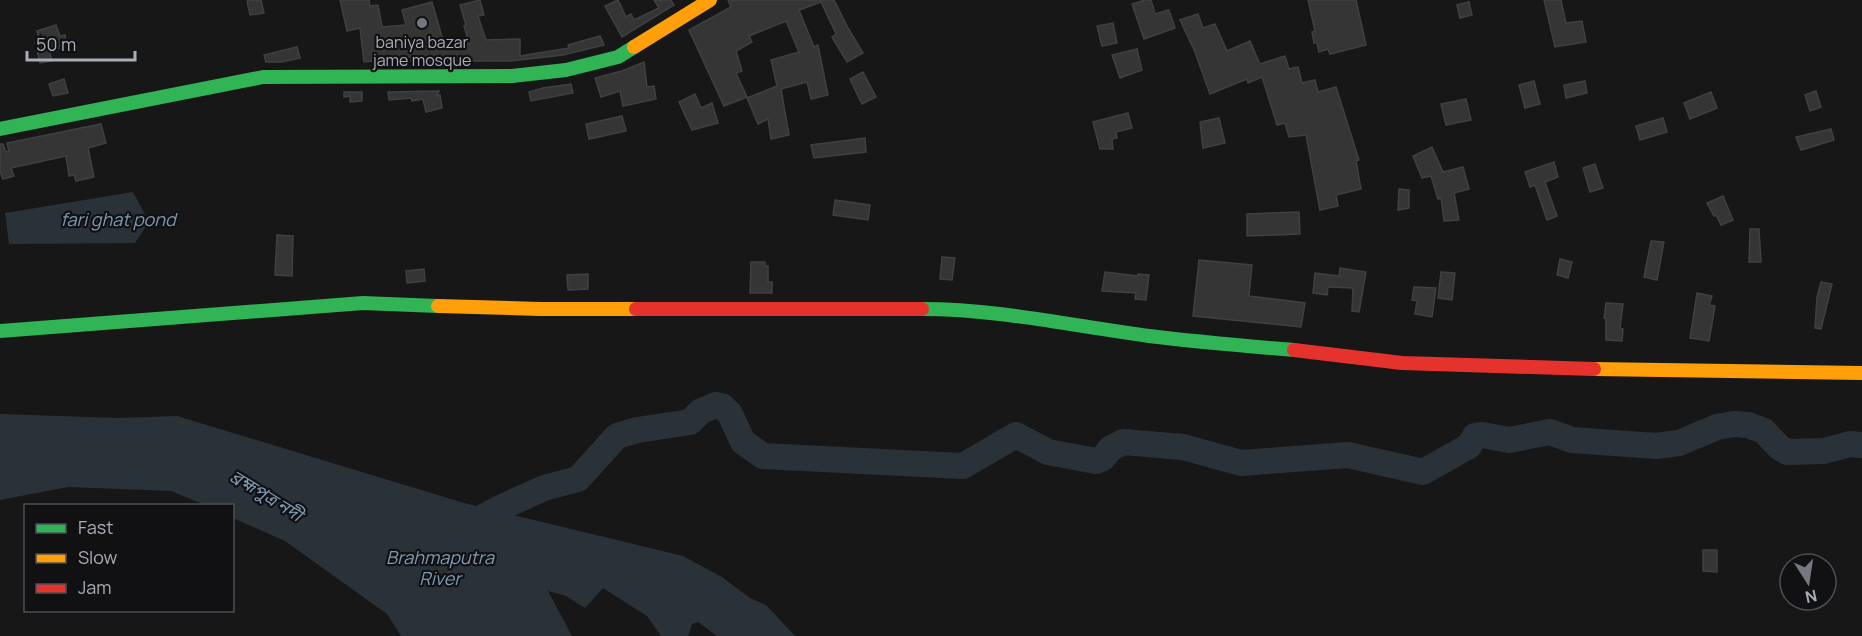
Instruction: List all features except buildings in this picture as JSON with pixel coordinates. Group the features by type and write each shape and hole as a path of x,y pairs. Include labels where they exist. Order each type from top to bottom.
{"street":[{"path":"0,129 264,77 512,76 566,70 618,57 689,6 710,0"},
{"path":"0,331 363,303 540,309 947,309 1054,320 1149,336 1402,363 1566,369 1862,373"}],"water":[{"name":"fari ghat pond","path":"133,192 149,222 135,243 9,244 5,213"},
{"name":"Brahmaputra River","path":"0,414 118,418 177,416 464,503 683,556 722,577 750,598 766,605 795,636 717,636 698,622 692,624 688,636 661,636 647,616 603,588 585,608 566,596 548,591 572,636 401,636 387,614 285,541 234,518 234,504 203,504 171,491 68,487 0,500"}],"waterway":[{"path":"466,526 544,488 578,479 617,436 637,430 690,422 701,411 716,405 722,406 730,414 743,442 763,456 963,466 1016,435 1048,452 1096,461 1123,442 1183,447 1241,463 1348,455 1423,472 1469,446 1475,436 1483,435 1509,440 1550,432 1572,440 1656,446 1679,443 1717,427 1734,424 1748,425 1764,431 1787,452 1824,451 1850,444 1862,445"}],"traffic: fast":[{"path":"0,129 263,77 512,76 566,70 618,57 634,47"},
{"path":"0,331 363,303 438,306"},
{"path":"922,309 1007,315 1149,336 1294,350"}],"traffic: slow":[{"path":"634,47 710,0"},
{"path":"438,306 636,309"},
{"path":"1594,369 1862,373"}],"traffic: jam":[{"path":"636,309 922,309"},
{"path":"1294,350 1402,363 1594,369"}],"place":[{"name":"baniya bazar jame mosque","path":"422,23"}],"water label":[{"name":"ব্রহ্মপুত্র নদী","path":"267,495"}]}
